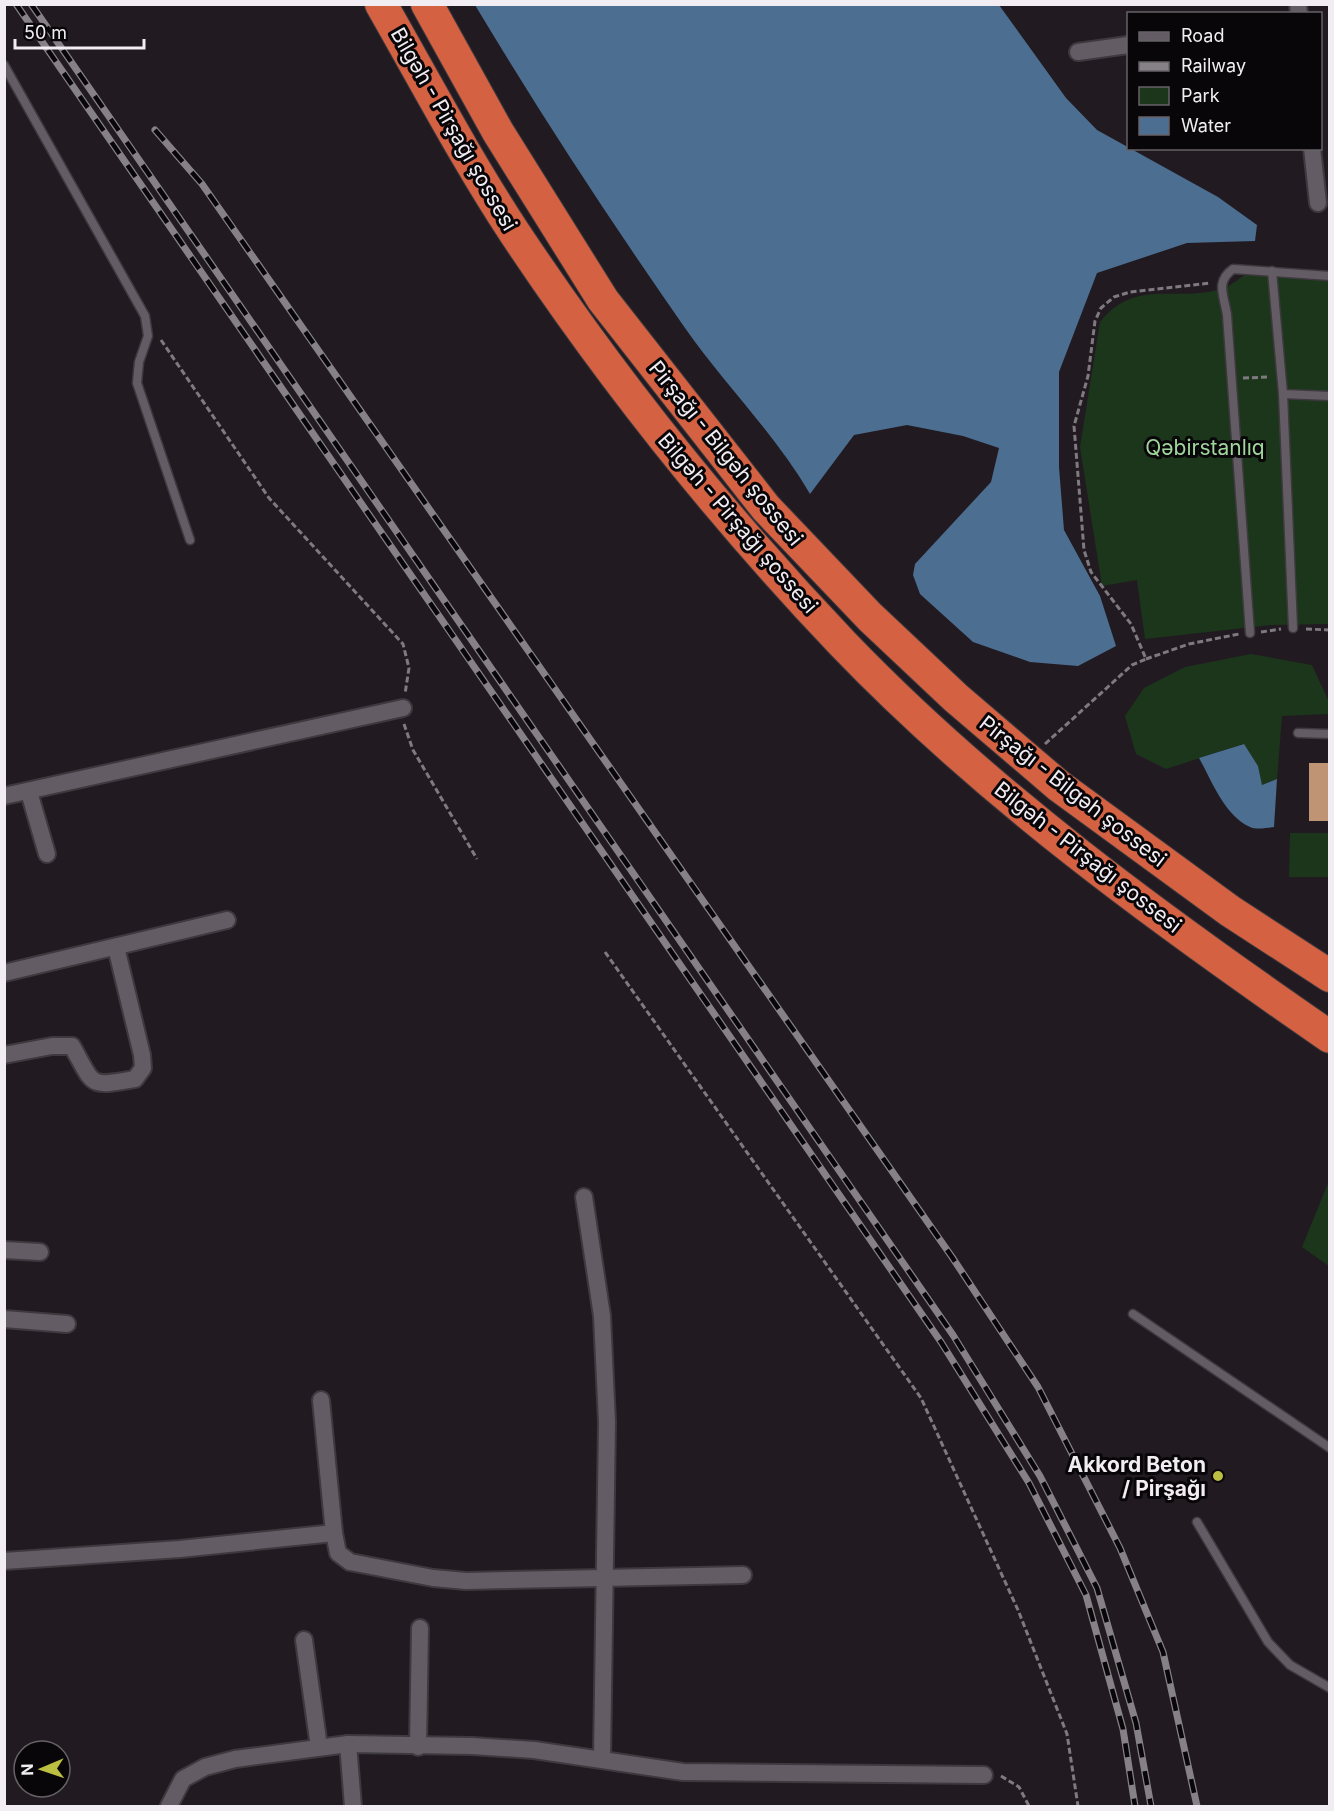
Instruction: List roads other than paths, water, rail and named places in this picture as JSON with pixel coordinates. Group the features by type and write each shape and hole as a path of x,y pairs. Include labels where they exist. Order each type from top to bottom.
{"highway":[{"name":"Bilgəh - Pirşağı şossesi","path":"381,4 462,148 520,240 575,320 658,430 743,534 844,645 930,728 1009,798 1107,875 1203,945"},
{"name":"Pirşağı - Bilgəh şossesi","path":"427,4 498,132 603,300 766,508 870,617 956,698 1028,759 1125,836 1230,911 1329,976"},
{"path":"1203,945 1329,1016"},
{"path":"1203,945 1329,1037"}],"street":[{"path":"1078,52 1127,45"},
{"path":"1312,150 1318,203"},
{"path":"4,796 403,708"},
{"path":"29,792 47,854"},
{"path":"4,973 228,920"},
{"path":"4,1055 52,1046 72,1046 91,1081 100,1085 135,1079 142,1068 142,1055 116,947"},
{"path":"584,1197 602,1316 607,1422 602,1759"},
{"path":"4,1250 40,1252"},
{"path":"4,1319 67,1324"},
{"path":"321,1400 334,1533 338,1553 350,1562 433,1578 466,1581 743,1575"},
{"path":"4,1561 180,1549 334,1533"},
{"path":"418,1747 420,1628"},
{"path":"304,1640 319,1747"},
{"path":"169,1806 183,1779 194,1772 235,1759 348,1744 418,1747 472,1746 602,1759 682,1772 984,1775"},
{"path":"348,1744 353,1806"}],"lane":[{"path":"4,65 145,316 148,336 137,383 190,540"},
{"path":"1250,633 1227,315 1221,282 1223,276 1233,269 1329,276"},
{"path":"1272,271 1283,394 1293,628"},
{"path":"1283,394 1329,396"},
{"path":"1298,733 1329,734"},
{"path":"1133,1314 1329,1448"},
{"path":"1197,1522 1268,1642 1290,1665 1329,1688"}],"water":[{"path":"475,5 999,5 1066,98 1097,130 1127,147 1127,150 1133,150 1218,197 1257,225 1255,241 1187,243 1097,273 1059,372 1059,467 1064,530 1100,596 1116,646 1078,666 1030,662 973,642 920,594 913,575 915,564 991,482 999,448 963,436 907,425 854,435 810,494 766,430 700,349 657,288 551,128"},
{"path":"1244,744 1258,766 1262,785 1277,779 1274,827 1252,828 1241,822 1220,797 1199,758"}],"railway":[{"path":"16,4 941,1342 1029,1483 1086,1595 1123,1729 1135,1806"},
{"path":"31,4 953,1335 1040,1476 1097,1588 1136,1723 1151,1806"},
{"path":"155,130 202,184 952,1257 1038,1387 1120,1548 1163,1652 1197,1806"}],"place":[{"name":"Akkord Beton / Pirşağı","path":"1218,1476"}],"park label":[{"name":"Qəbirstanlıq","path":"1205,447"}]}
